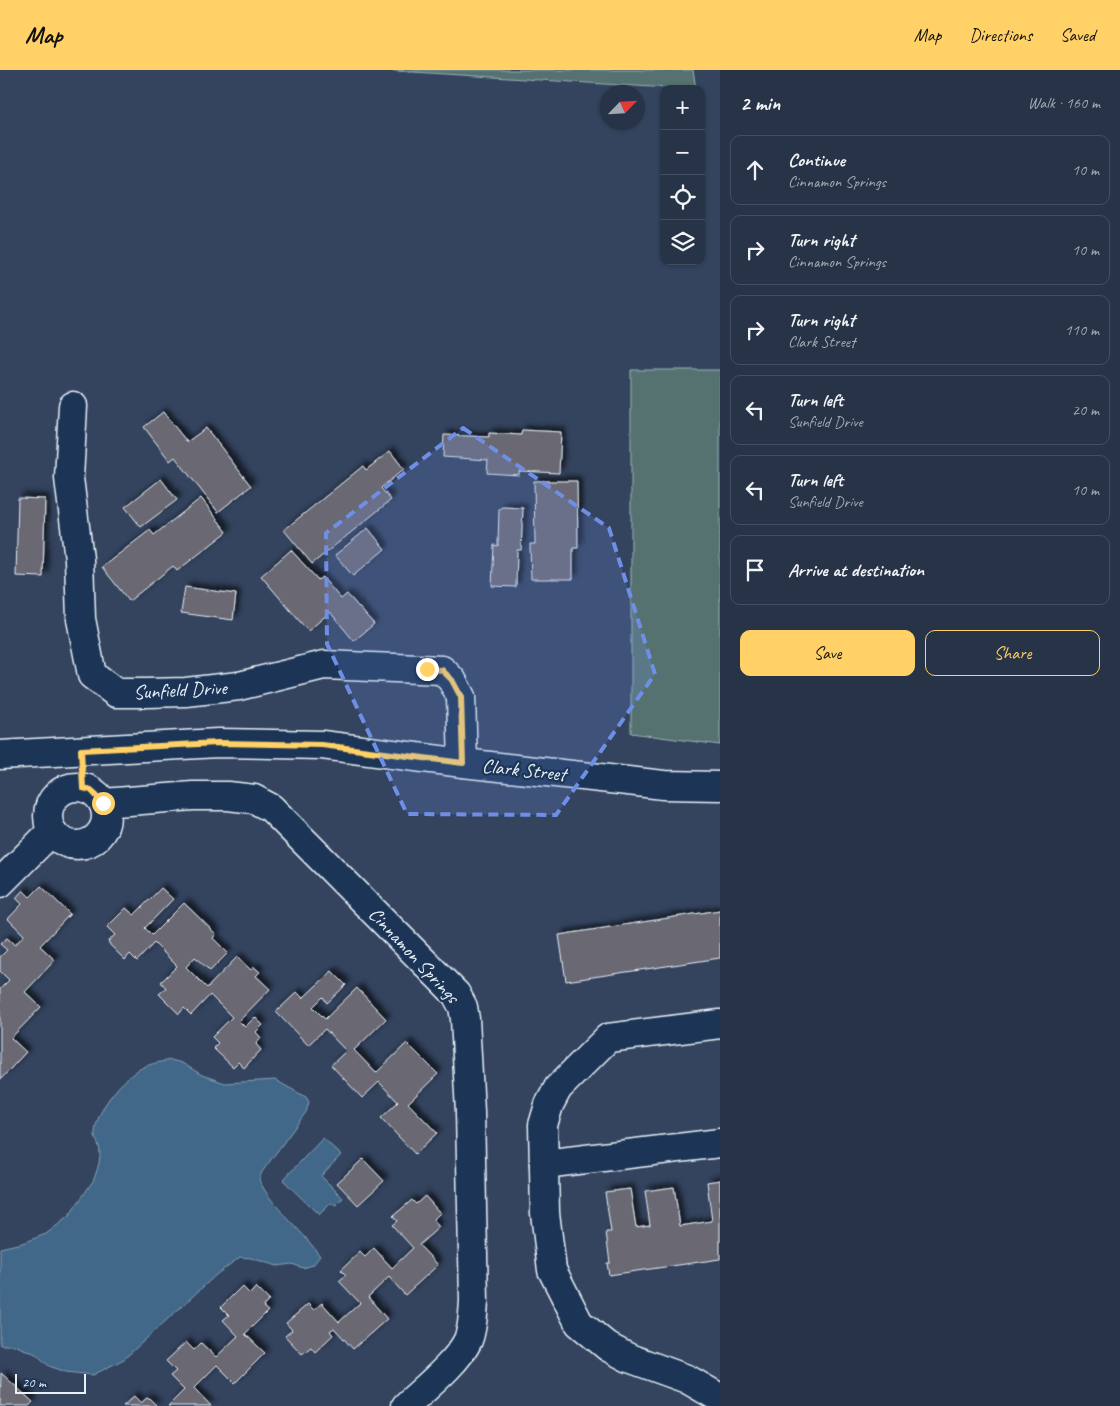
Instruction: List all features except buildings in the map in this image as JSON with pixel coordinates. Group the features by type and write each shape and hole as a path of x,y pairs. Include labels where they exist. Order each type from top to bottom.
{"street":[{"name":"Sunfield Drive","path":"72,406 69,478 78,559 81,619 92,675 116,692 146,693 186,692 238,686 324,666 442,670 452,680 461,697 463,763"},
{"name":"Clark Street","path":"0,755 218,743 322,745 664,785 720,786"},
{"path":"0,883 52,831 66,843 83,844 98,836 103,828 105,820 93,795 81,750"},
{"name":"Cinnamon Springs","path":"52,831 47,815 49,807 52,799 66,788 93,795 150,798 228,796 248,798 263,803 271,808 456,994 465,1019 470,1104 473,1320 468,1340 457,1356 406,1406"},
{"path":"720,1024 608,1038 558,1088 549,1105 543,1125 545,1213 552,1270 579,1323 608,1347 629,1358 687,1379 720,1398"},
{"path":"544,1164 720,1143"}],"highlighted area":[{"path":"463,428 609,528 655,674 556,815 407,814 327,644 326,533"}],"green space":[{"path":"381,70 693,70 695,85 660,85 660,87 645,87 645,85"},
{"path":"631,370 720,370 720,745 631,733"}],"water":[{"path":"171,1060 182,1063 202,1075 225,1083 275,1080 306,1097 309,1102 306,1112 262,1172 259,1180 280,1210 320,1256 313,1265 303,1268 292,1264 277,1266 251,1258 240,1257 217,1274 124,1359 93,1375 66,1372 49,1366 36,1354 14,1345 0,1345 0,1248 22,1243 46,1234 69,1216 93,1181 97,1169 100,1151 95,1137 96,1124 104,1106 117,1089 138,1070 158,1062"},
{"path":"323,1138 341,1155 321,1176 343,1198 335,1206 331,1203 319,1215 283,1180"}],"route":[{"path":"103,803 91,790 83,788 81,750 218,743 322,745 463,763 461,697 452,680 442,670 427,669"}]}
